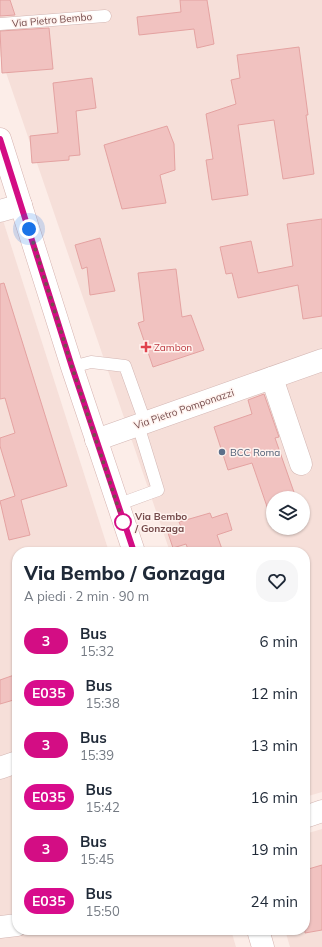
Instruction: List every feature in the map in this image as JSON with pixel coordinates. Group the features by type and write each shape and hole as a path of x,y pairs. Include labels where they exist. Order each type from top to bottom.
{"main road":[{"path":"0,139 72,367 132,547"},
{"path":"0,211 21,205"},
{"name":"Via Pietro Pomponazzi","path":"96,440 322,360"},
{"path":"272,378 301,464"},
{"path":"0,768 12,764"},
{"path":"310,815 322,811"},
{"path":"0,927 12,926"},
{"path":"259,935 263,947"}],"lane":[{"name":"Via Pietro Bembo","path":"0,24 105,16"},
{"path":"72,367 91,362 125,366 158,490 117,505"}],"shaded area":[{"path":"0,0 322,0 322,792 310,796 310,547 168,547 0,55"},
{"path":"0,211 107,547 12,547 12,935 232,935 236,947 0,947"},
{"path":"322,829 322,947 290,947 286,935 310,935 310,833"}],"building":[{"path":"0,0 10,0 15,15 0,16"},
{"path":"180,0 207,0 214,44 197,48 194,29 139,35 137,17 181,12"},
{"path":"49,28 53,69 2,73 0,31"},
{"path":"299,47 314,174 283,179 274,120 238,125 248,195 212,200 206,160 213,159 206,114 236,104 231,80 240,78 237,55"},
{"path":"92,78 96,108 76,111 80,155 69,156 69,160 32,163 30,136 58,133 53,83"},
{"path":"167,126 174,144 175,170 160,175 166,203 122,209 104,145"},
{"path":"322,219 322,316 303,319 298,285 238,298 232,273 226,274 220,247 251,241 258,273 293,266 287,224"},
{"path":"100,238 115,291 90,295 87,267 82,269 75,245"},
{"path":"176,269 182,317 191,315 204,350 153,367 138,323 144,321 138,273"},
{"path":"4,283 67,486 21,500 30,535 9,540 0,501 15,496 0,446 0,438 15,433 5,398 0,399 0,284"},
{"path":"264,394 279,437 275,438 294,491 266,491 266,504 252,463 228,470 214,427 252,414 248,400"},
{"path":"210,513 212,518 227,513 232,530 217,535 221,547 187,547 186,544 173,547 168,533 182,529 179,522"},
{"path":"12,676 12,700 0,704 0,680"},
{"path":"322,865 322,930 310,932 310,869"}],"bus line":[{"name":"3","path":"0,139 72,367 132,547"}],"place":[{"name":"Zambon","path":"146,347"},
{"name":"BCC Roma","path":"222,452"},
{"name":"Via Bembo / Gonzaga","path":"123,522"}],"route":[{"path":"29,229 72,367 123,522"}]}
